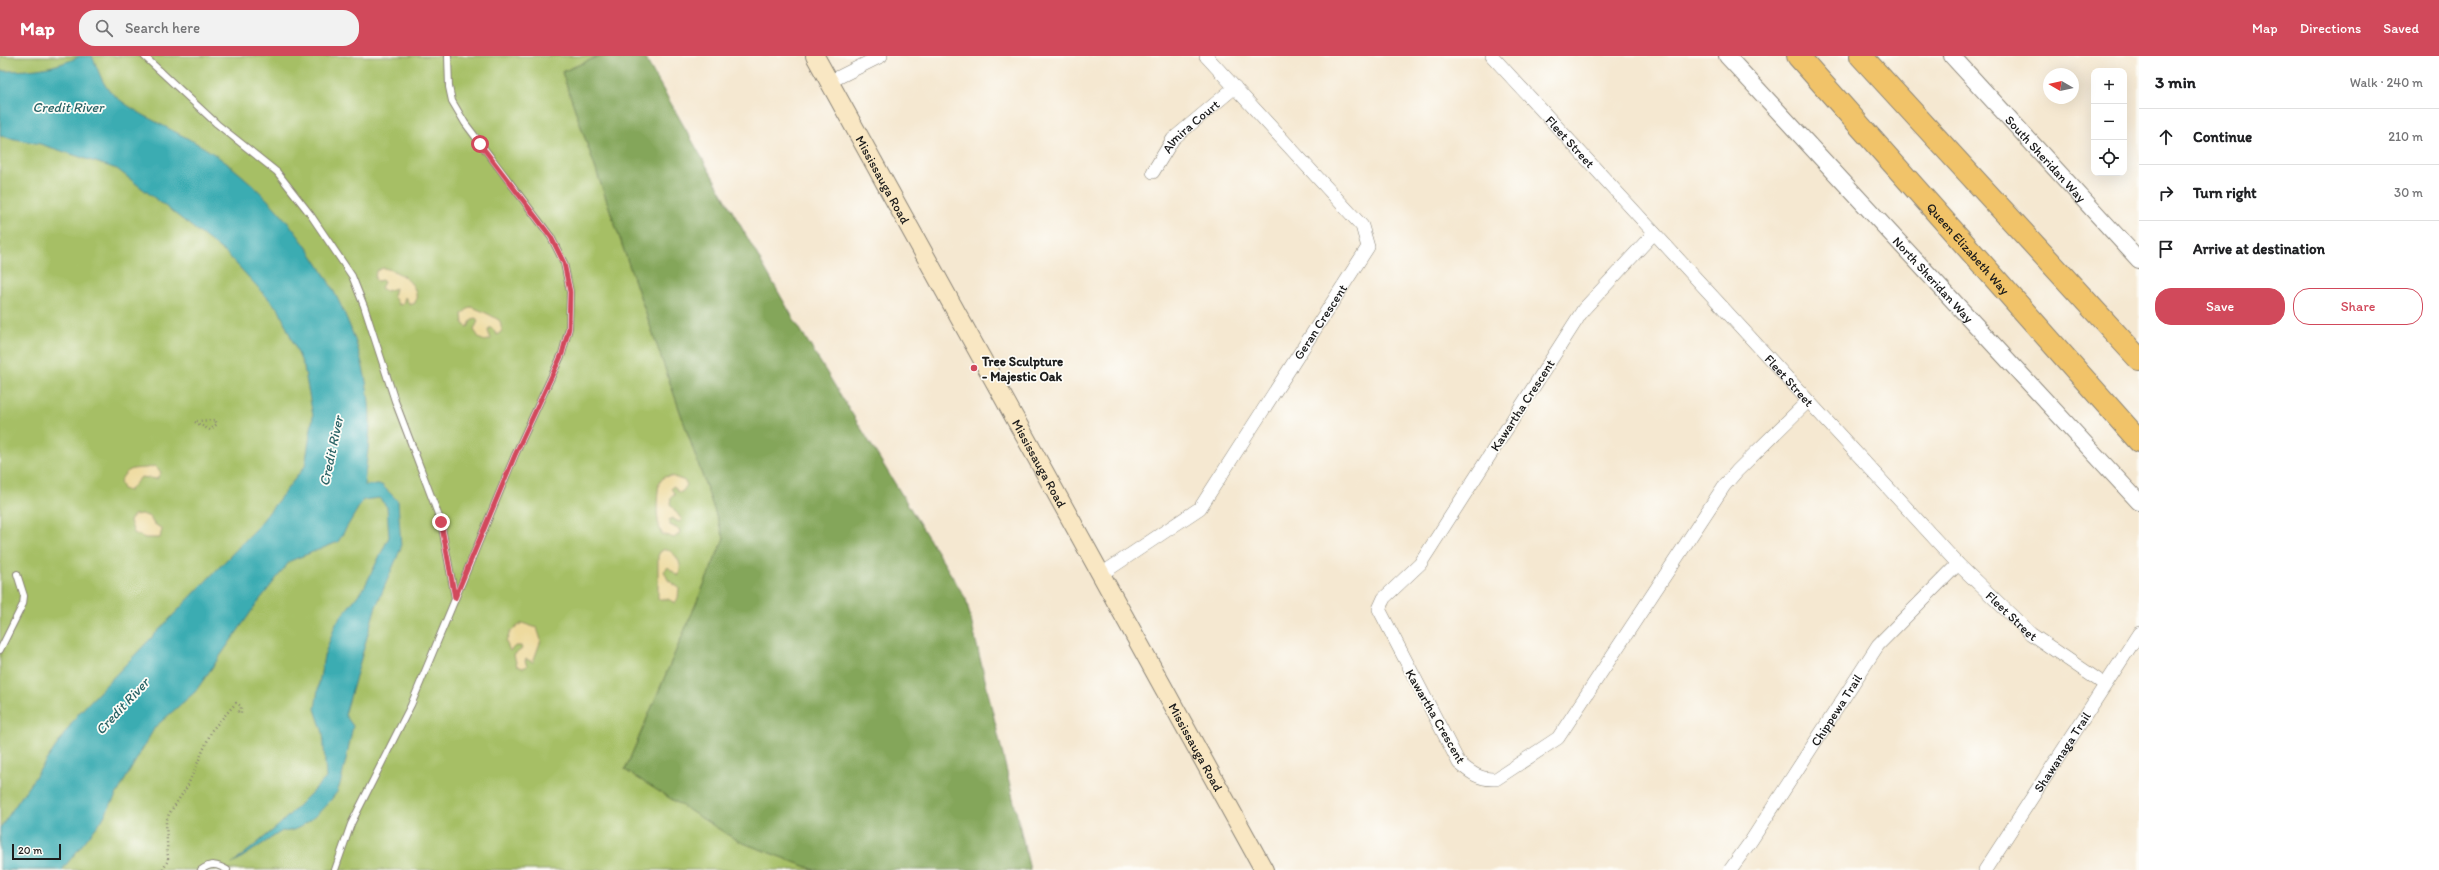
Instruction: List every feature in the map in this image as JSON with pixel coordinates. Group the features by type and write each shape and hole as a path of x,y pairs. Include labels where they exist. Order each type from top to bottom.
{"highway":[{"name":"Queen Elizabeth Way","path":"1798,56 2139,441"},
{"path":"1861,56 2139,359"}],"main road":[{"name":"Mississauga Road","path":"815,56 1264,870"}],"street":[{"path":"829,82 881,56"},
{"name":"Geran Crescent","path":"1100,575 1124,562 1200,508 1368,247 1362,226 1206,56"},
{"name":"Fleet Street","path":"1492,56 1958,564 2031,634 2104,684"},
{"name":"North Sheridan Way","path":"1728,56 2139,502"},
{"name":"South Sheridan Way","path":"1952,56 2139,260"},
{"name":"Almira Court","path":"1153,172 1173,139 1235,87"},
{"name":"Kawartha Crescent","path":"1654,233 1583,310 1420,564 1384,598 1379,609 1459,763 1474,775 1486,780 1496,779 1558,738 1724,486 1737,471 1808,401"},
{"name":"Chippewa Trail","path":"1730,870 1751,841 1878,644 1958,564"},
{"name":"Shawanaga Trail","path":"1985,870 2104,684 2139,633"}],"lane":[{"path":"144,56 217,124 277,172 310,214 352,276 395,401 441,522 455,598"},
{"path":"335,870 351,824 411,705 515,455 562,354 569,328 570,292 564,263 551,237 465,123 452,101 449,87 448,56"},
{"path":"0,650 23,604 24,596 17,574"},
{"path":"200,870 209,865 218,865 228,870"}],"path":[{"path":"209,419 215,420 217,424 210,430 196,421 209,419"},
{"path":"163,870 168,860 166,822 169,814 187,786 212,730 236,703 241,706 241,713 236,711"}],"green space":[{"path":"0,56 599,56 562,72 724,538 625,770 738,841 815,870 0,870"},
{"path":"599,56 644,56 792,316 966,599 1030,870 987,870 987,868 979,870 815,870 738,841 625,770 724,538 562,72"}],"sand":[{"path":"383,268 402,275 412,285 416,296 415,303 410,305 405,297 403,304 399,305 393,296 395,288 386,291 381,288 384,282 382,280 377,281 375,279 376,271"},
{"path":"470,307 486,313 500,321 502,331 497,335 492,328 489,328 488,331 491,339 485,341 480,339 474,330 478,321 476,318 472,319 468,327 463,324 462,314"},
{"path":"154,466 161,472 157,479 141,477 129,491 123,489 120,482 127,472"},
{"path":"671,476 685,481 687,485 682,492 678,492 674,486 671,488 675,495 671,497 670,504 682,520 679,522 671,518 669,520 670,525 680,530 679,534 674,538 662,534 657,516 659,483 664,477"},
{"path":"142,514 150,517 153,523 162,529 160,538 145,538 134,533 130,521 134,515"},
{"path":"665,549 669,550 675,556 680,564 680,572 678,576 668,567 664,571 668,580 679,588 678,598 675,603 668,599 658,599 658,556 660,552"},
{"path":"522,623 537,628 541,640 533,662 526,659 525,661 527,666 523,668 517,666 514,655 522,649 521,646 515,646 510,651 506,642 510,632"}],"water":[{"name":"Credit River","path":"80,56 92,56 101,78 108,89 117,98 142,114 211,152 242,175 271,203 298,235 322,270 342,308 357,347 367,386 370,425 364,485 382,485 398,501 401,548 375,609 345,715 353,726 337,792 320,812 305,824 297,829 282,831 232,864 278,826 326,778 323,733 315,709 324,656 336,623 365,586 389,537 387,507 379,498 363,500 338,542 290,561 258,602 195,692 155,727 102,820 62,870 0,870 0,828 78,714 255,530 305,466 313,416 304,367 279,310 227,254 117,169 40,144 0,136 0,71 41,68 61,64"}],"place":[{"name":"Tree Sculpture - Majestic Oak","path":"974,368"}],"route":[{"path":"441,522 455,598 515,455 562,354 569,328 570,292 564,263 551,237 519,193 480,144"}]}
